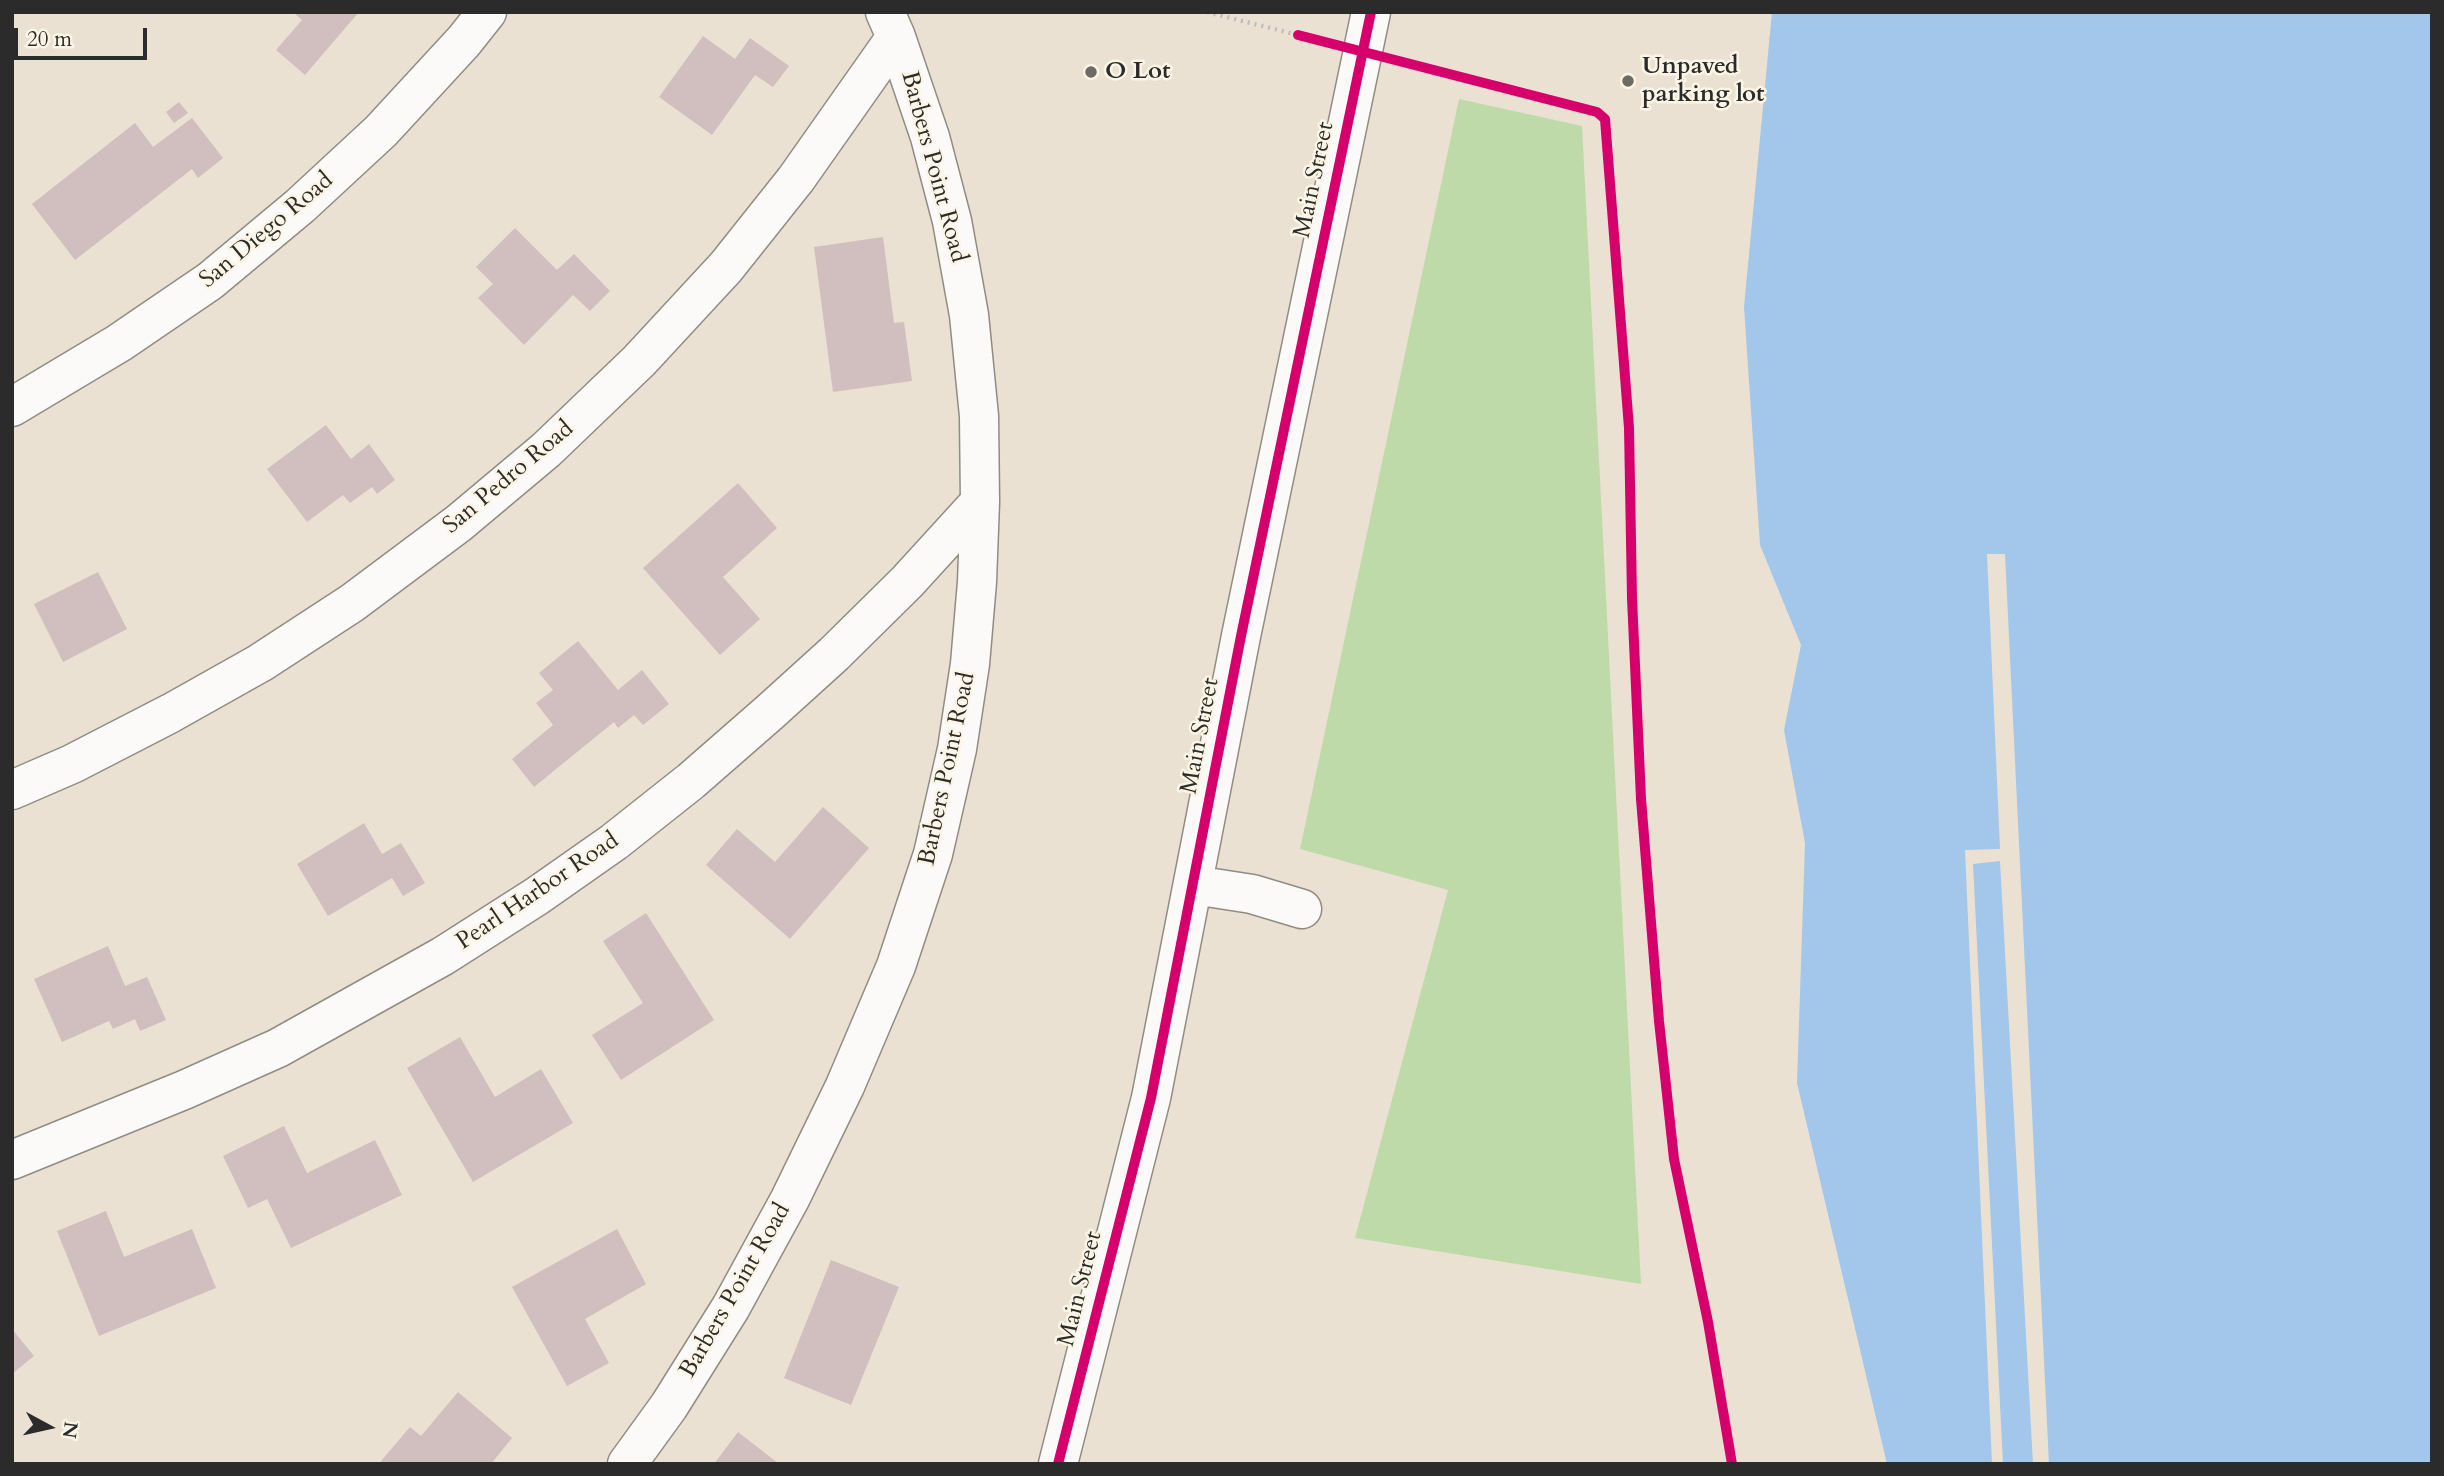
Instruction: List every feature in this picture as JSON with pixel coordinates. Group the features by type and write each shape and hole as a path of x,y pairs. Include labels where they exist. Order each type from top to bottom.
{"street":[{"name":"San Diego Road","path":"12,407 119,343 210,281 300,206 381,131 464,41 486,12"},
{"name":"Main Street","path":"1058,1464 1151,1098 1241,636 1371,12"},
{"name":"Barbers Point Road","path":"627,1464 669,1406 731,1307 790,1199 845,1086 896,966 933,853 957,749 970,664 977,582 979,416 969,314 957,248 930,137 891,25"},
{"name":"San Pedro Road","path":"12,790 109,745 260,663 363,595 459,523 546,450 639,361 726,267 796,179 891,25"},
{"name":"Pearl Harbor Road","path":"12,1160 184,1090 278,1048 443,956 537,896 614,842 691,782 770,712 834,654 980,502"},
{"path":"1194,885 1252,894 1302,909"}],"path":[{"path":"1207,12 1597,112 1605,119 1629,428 1632,598 1641,785 1660,1021 1674,1159 1708,1322 1732,1464"}],"green space":[{"path":"1459,99 1582,126 1641,1284 1355,1238 1448,890 1300,849"}],"water":[{"path":"1772,12 2432,12 2432,1464 1887,1464 1797,1083 1805,843 1784,730 1801,645 1760,545 1744,307"}],"pier":[{"path":"1987,554 2005,554 2049,1464 2033,1464 2000,861 1973,864 2003,1464 1992,1464 1965,850 2000,849"}],"building":[{"path":"293,12 359,12 305,75 276,50 302,20"},
{"path":"703,36 735,59 750,38 789,66 773,87 755,75 712,135 659,97"},
{"path":"179,102 188,113 174,123 166,112"},
{"path":"192,118 223,158 198,178 192,169 75,260 32,204 135,123 153,147"},
{"path":"515,228 557,270 574,254 610,291 590,311 573,295 524,345 478,298 493,284 476,267"},
{"path":"883,237 894,323 904,322 912,381 833,392 814,247"},
{"path":"326,425 351,459 369,444 395,480 377,494 372,487 350,503 343,495 307,522 267,469"},
{"path":"738,483 777,528 723,577 760,619 720,655 643,568"},
{"path":"98,572 127,629 63,662 34,604"},
{"path":"578,641 618,690 642,670 669,704 643,725 634,715 618,728 614,722 534,787 512,759 553,725 536,703 553,690 539,673"},
{"path":"823,807 869,848 790,939 706,865 737,829 775,862"},
{"path":"364,823 382,854 401,843 425,883 403,896 392,878 328,916 297,864"},
{"path":"646,913 714,1020 621,1080 592,1035 643,1003 603,941"},
{"path":"108,946 125,986 147,977 166,1020 140,1031 135,1019 113,1029 109,1021 62,1042 34,979"},
{"path":"460,1037 495,1097 541,1069 573,1123 473,1182 407,1068"},
{"path":"284,1126 307,1173 375,1140 402,1195 291,1248 267,1199 248,1208 223,1156"},
{"path":"106,1211 124,1257 192,1229 216,1288 99,1336 57,1231"},
{"path":"617,1229 646,1284 585,1319 609,1363 567,1386 512,1287"},
{"path":"831,1260 899,1287 851,1405 784,1378"},
{"path":"12,1329 34,1356 12,1374"},
{"path":"458,1392 512,1438 491,1464 384,1464 381,1461 410,1427 421,1436"},
{"path":"738,1432 779,1464 714,1464"}],"cycle path":[{"path":"1058,1464 1151,1098 1241,636 1371,12"},
{"path":"1298,35 1597,112 1605,119 1629,428 1632,598 1641,799 1659,1021 1674,1159 1708,1322 1732,1464"}],"place":[{"name":"O Lot","path":"1091,72"},
{"name":"Unpaved parking lot","path":"1628,81"}]}
